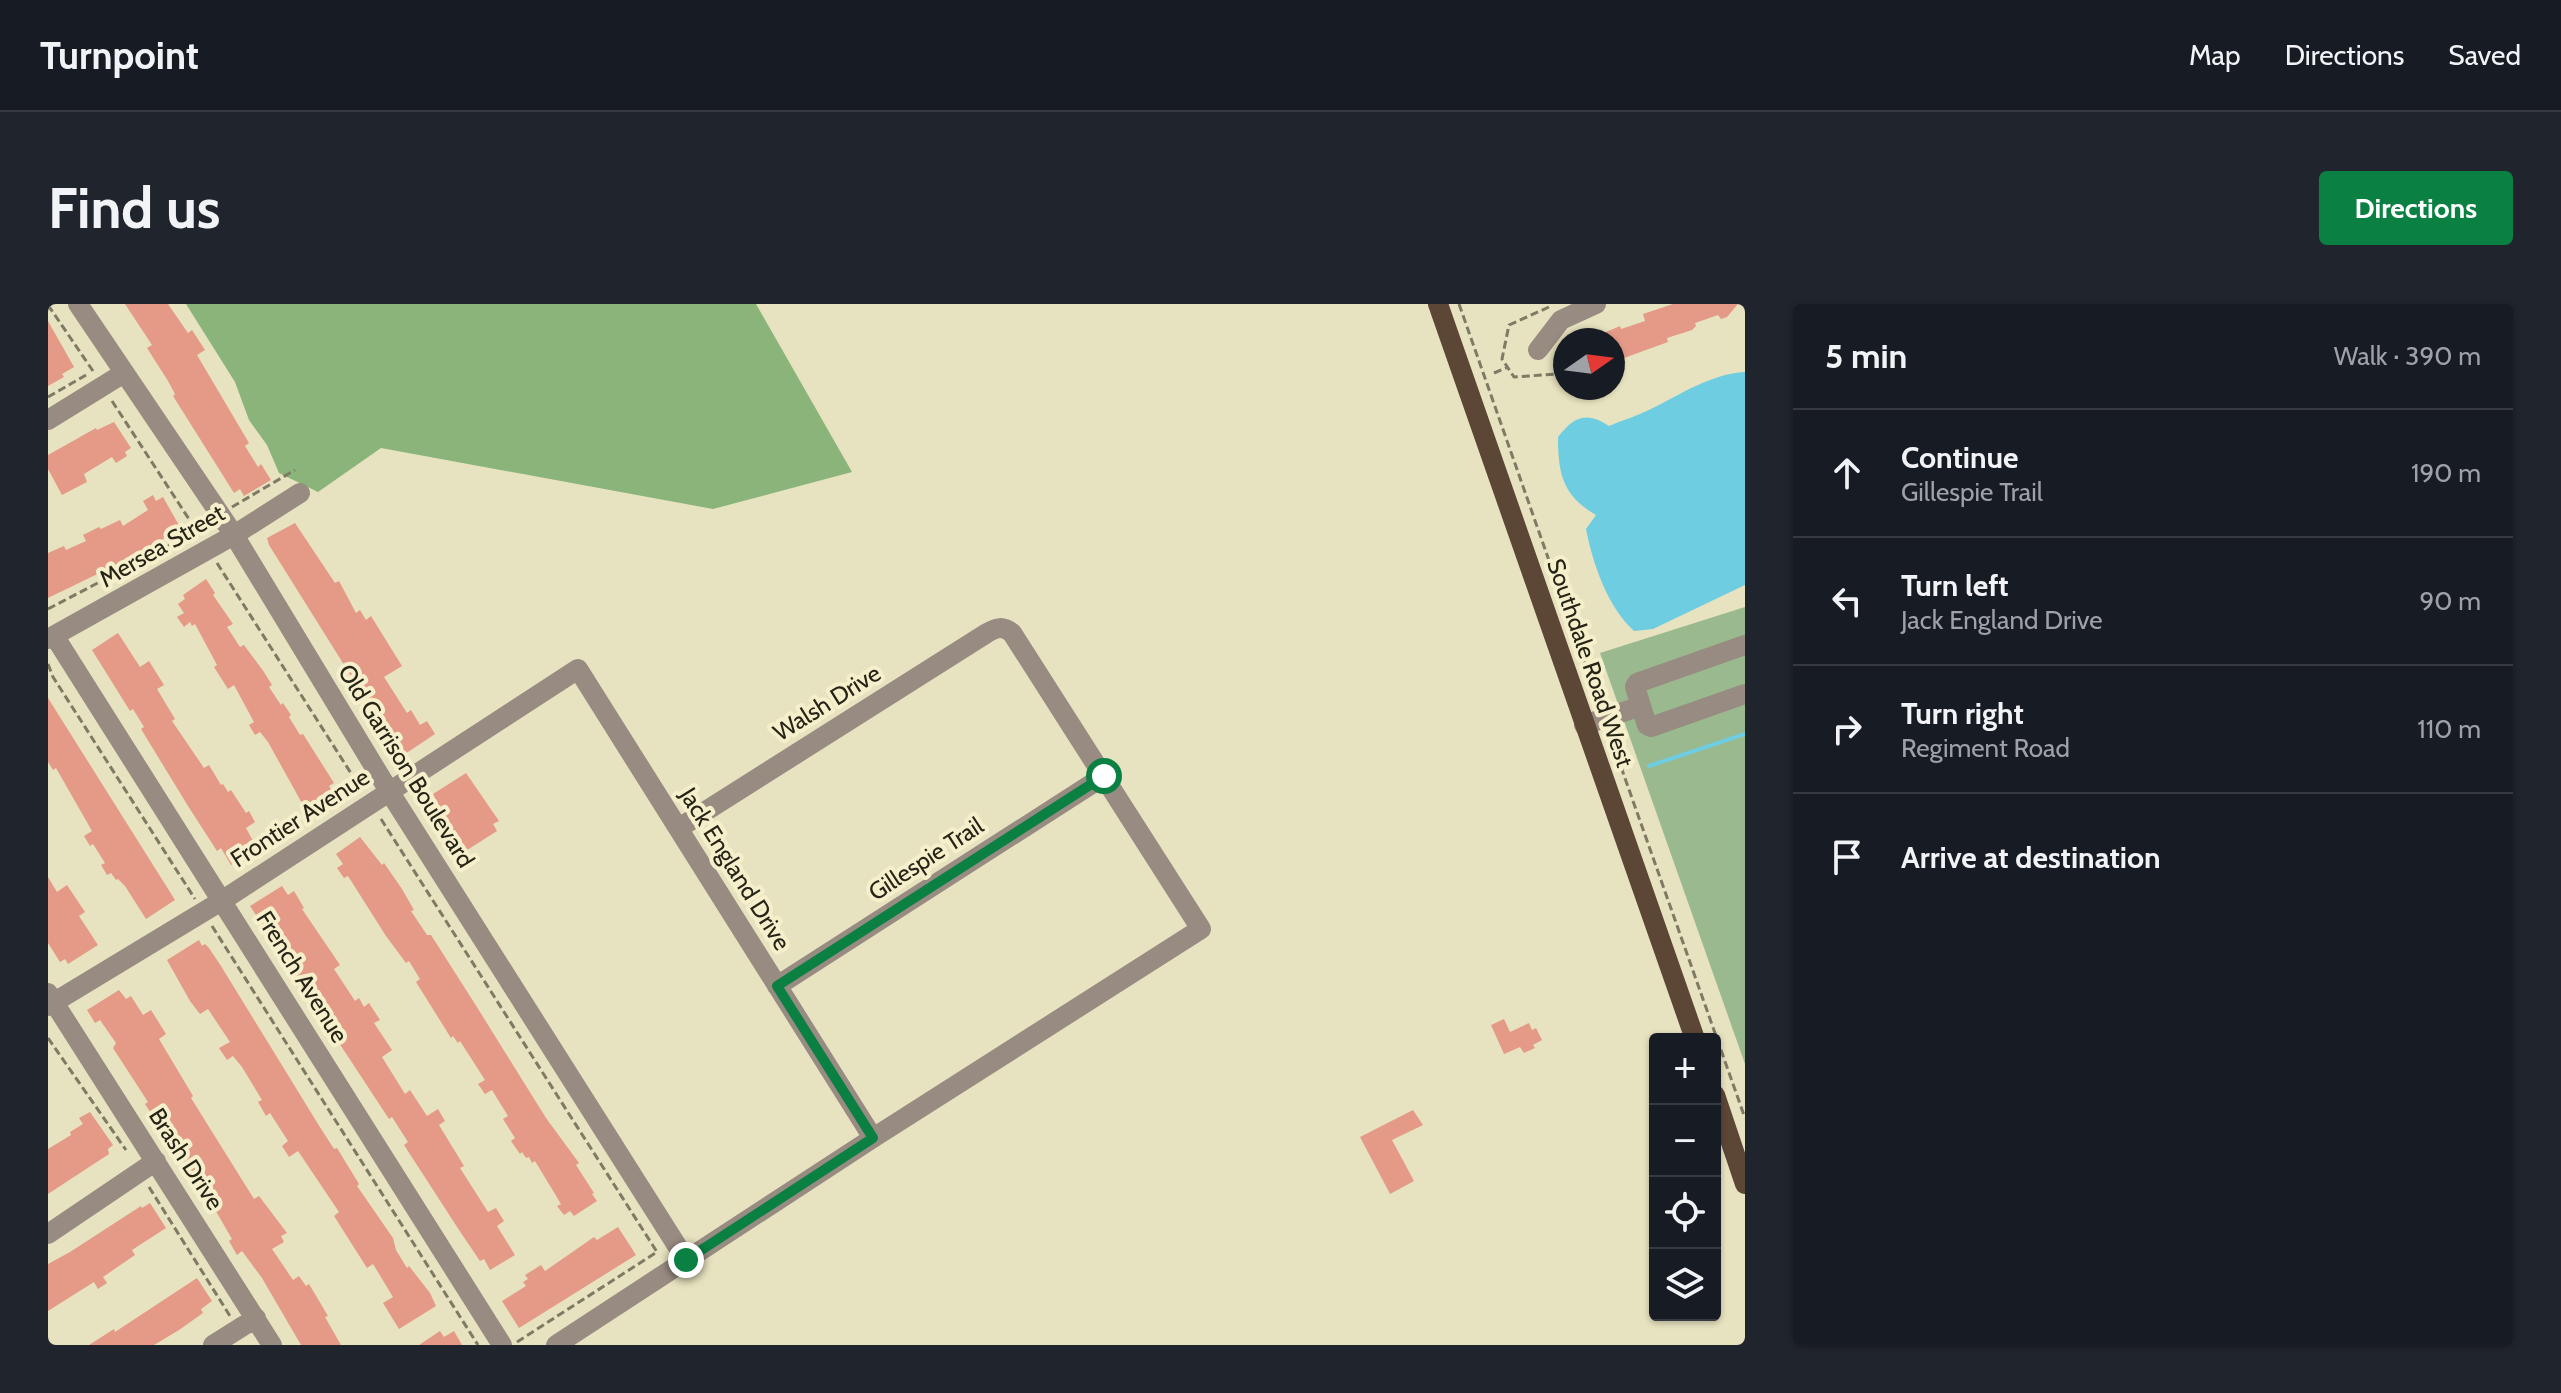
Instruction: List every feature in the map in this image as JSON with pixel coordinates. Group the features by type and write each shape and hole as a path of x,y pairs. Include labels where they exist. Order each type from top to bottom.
{"main road":[{"name":"Southdale Road West","path":"1438,304 1693,1033"},
{"path":"1718,1105 1744,1178"}],"street":[{"name":"Old Garrison Boulevard","path":"78,304 234,535 389,791 686,1260"},
{"path":"1538,350 1561,320 1596,304"},
{"path":"48,420 124,373"},
{"name":"Mersea Street","path":"52,638 234,535 300,493"},
{"name":"Walsh Drive","path":"679,828 996,628 1005,628 1012,633 1104,776"},
{"name":"French Avenue","path":"52,638 223,900 502,1345"},
{"path":"1745,645 1637,683 1635,687 1647,725 1651,727 1745,694"},
{"name":"Frontier Avenue","path":"50,1000 223,900 578,669"},
{"name":"Jack England Drive","path":"578,669 873,1138"},
{"path":"1584,725 1641,706"},
{"path":"556,1345 1201,929 1104,776"},
{"name":"Gillespie Trail","path":"777,986 1104,776"},
{"name":"Brash Drive","path":"50,1000 272,1345"},
{"path":"48,1234 156,1161"},
{"path":"213,1345 256,1318"}],"path":[{"path":"48,305 93,371 48,397"},
{"path":"1494,373 1508,367"},
{"path":"110,398 204,543"},
{"path":"225,511 295,470"},
{"path":"48,609 197,531"},
{"path":"212,555 361,789"},
{"path":"48,664 53,677 195,900"},
{"path":"378,815 657,1252 512,1345"},
{"path":"211,925 478,1345"},
{"path":"48,1038 133,1162"},
{"path":"150,1188 232,1319"}],"green space":[{"path":"186,304 756,304 852,472 713,509 381,448 318,492 279,473 267,445 249,420 235,382"},
{"path":"1745,607 1745,1064 1600,653"}],"water":[{"path":"1745,372 1745,585 1653,629 1634,631 1624,621 1602,584 1586,529 1596,515 1569,492 1561,473 1558,437 1581,418 1601,421 1609,426 1708,381"}],"building":[{"path":"125,304 168,304 188,333 192,330 205,350 197,355 249,443 245,446 258,467 261,464 271,480 244,496 240,489 234,493 173,396 175,394 168,381 147,348 152,345"},
{"path":"1673,304 1738,304 1727,317 1721,319 1718,315 1695,323 1692,330 1667,338 1668,342 1625,358 1624,328 1645,321 1643,314"},
{"path":"48,321 74,367 48,386"},
{"path":"114,422 131,448 125,452 127,456 116,463 112,457 84,474 87,482 62,495 48,469 48,455 96,428"},
{"path":"153,495 156,501 163,497 180,527 149,549 48,598 48,553 64,546 66,550 86,541 83,535 99,527 101,529 120,520 123,526 148,510 143,501"},
{"path":"295,523 335,583 339,581 356,613 360,610 366,620 371,616 402,666 384,677 407,713 411,710 420,725 427,721 435,734 405,754 402,749 398,751 269,545 267,538"},
{"path":"206,579 233,624 227,627 240,647 244,645 264,672 272,685 269,687 281,705 283,703 300,735 303,734 334,783 329,786 335,797 308,814 268,742 260,732 255,735 249,725 254,722 234,685 228,689 214,667 217,665 195,624 192,626 190,622 184,627 177,617 184,613 178,604 185,599 183,595"},
{"path":"118,633 140,667 149,661 164,685 157,689 175,719 172,721 204,768 209,765 221,785 228,792 231,790 255,822 246,828 257,848 231,865 221,848 217,851 141,729 144,727 133,709 130,711 92,650"},
{"path":"48,698 175,900 146,919 125,886 111,873 107,875 101,865 105,863 84,836 92,831 56,768 53,770 48,762"},
{"path":"466,773 499,821 493,824 497,831 464,852 437,811 440,809 433,794"},
{"path":"360,837 402,889 414,910 411,911 427,935 431,935 546,1118 579,1163 576,1165 597,1201 574,1216 570,1211 564,1215 557,1206 561,1204 535,1161 532,1163 529,1157 526,1158 522,1152 520,1154 511,1141 515,1138 503,1119 508,1116 492,1090 485,1094 478,1084 485,1080 460,1041 458,1043 453,1036 451,1038 416,982 420,979 409,961 406,963 386,936 348,876 344,878 337,868 343,864 336,854"},
{"path":"48,877 57,892 67,885 85,912 79,916 98,945 68,964 65,959 60,962 48,943"},
{"path":"282,886 288,895 294,891 302,909 340,965 334,969 355,1001 359,998 364,1007 369,1003 380,1020 374,1023 392,1050 382,1057 405,1094 410,1090 427,1116 438,1109 445,1121 439,1125 464,1166 460,1168 488,1212 496,1208 504,1221 497,1226 515,1255 490,1270 461,1233 404,1145 408,1142 392,1117 389,1119 299,976 250,906"},
{"path":"199,940 202,946 205,944 209,948 221,966 318,1124 334,1149 337,1148 359,1184 357,1186 393,1238 407,1268 409,1266 430,1293 436,1306 399,1329 383,1303 393,1297 373,1264 367,1268 334,1216 339,1212 298,1151 289,1157 282,1146 288,1141 270,1113 266,1116 258,1102 262,1100 242,1067 233,1056 227,1060 219,1048 230,1042 208,1009 200,1014 190,1001 167,960"},
{"path":"119,990 126,999 131,996 143,1015 151,1010 166,1034 159,1039 193,1096 191,1098 254,1199 259,1196 287,1233 281,1236 284,1242 272,1249 293,1280 299,1276 306,1286 309,1284 341,1345 301,1345 262,1278 242,1251 237,1255 229,1241 232,1239 206,1194 168,1138 165,1140 156,1127 159,1126 145,1104 148,1102 113,1048 116,1043 100,1020 95,1023 87,1010"},
{"path":"1504,1019 1510,1032 1529,1023 1532,1030 1536,1028 1542,1040 1524,1053 1520,1047 1504,1054 1491,1025"},
{"path":"1413,1110 1423,1125 1392,1140 1414,1181 1390,1194 1360,1137"},
{"path":"90,1112 113,1145 108,1149 109,1154 48,1194 48,1149 71,1135 70,1132 83,1124 79,1118"},
{"path":"150,1203 166,1228 132,1250 135,1255 103,1277 107,1283 98,1289 94,1282 48,1311 48,1264"},
{"path":"618,1227 636,1255 519,1328 502,1301 526,1286 523,1282 528,1279 525,1275 541,1265 545,1271 594,1237 597,1240"},
{"path":"197,1278 212,1301 201,1309 203,1313 179,1330 154,1345 89,1345 114,1329 115,1332"},
{"path":"440,1331 444,1337 454,1331 462,1345 419,1345"}],"waterway":[{"path":"1649,766 1745,734"}],"route":[{"path":"686,1260 873,1138 777,986 1104,776"}]}
